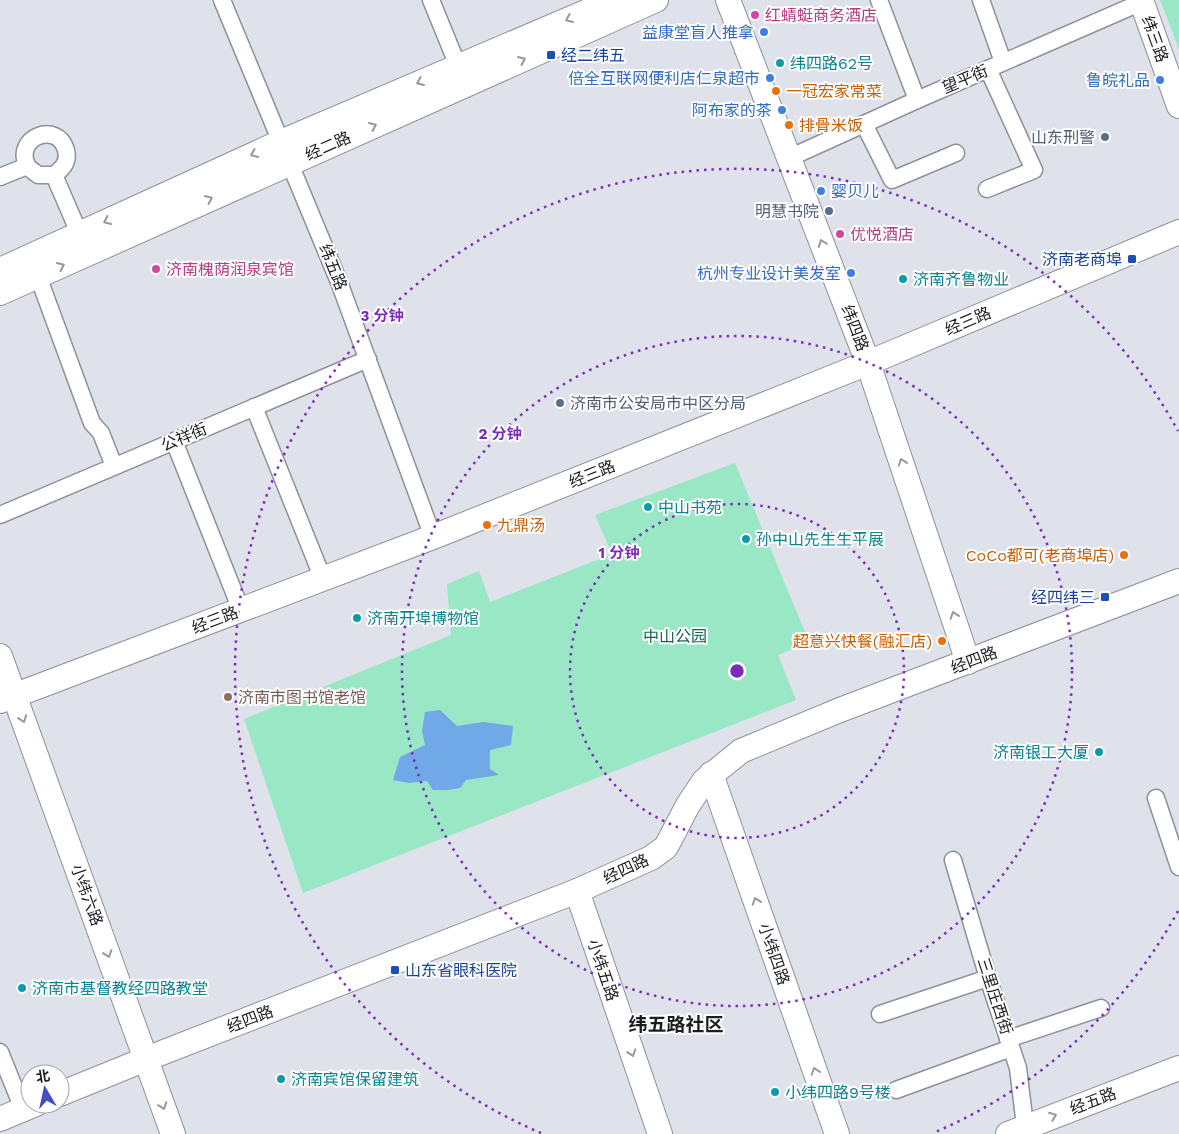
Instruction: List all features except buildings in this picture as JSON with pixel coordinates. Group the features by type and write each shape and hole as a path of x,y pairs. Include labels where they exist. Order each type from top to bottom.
{"street":[{"name":"纬五路","path":"222,0 339,282 433,537"},
{"path":"431,0 458,66"},
{"name":"经二路","path":"0,270 84,244 285,152 458,66 614,0"},
{"name":"经二路","path":"285,152 656,0"},
{"name":"纬四路","path":"728,0 868,363 968,662"},
{"path":"879,0 916,100"},
{"path":"981,0 1003,62"},
{"name":"望平街","path":"789,158 1142,1"},
{"name":"纬三路","path":"1142,1 1179,106"},
{"path":"987,189 1034,170 988,69"},
{"path":"864,124 892,180 956,153"},
{"path":"42,134 55,136 64,143 67,156 65,166 54,175 38,175 27,166 24,153 30,141 42,134"},
{"path":"0,177 27,166"},
{"path":"54,175 84,244"},
{"name":"经三路","path":"7,698 433,537 868,363 1179,232"},
{"name":"经二路","path":"0,293 38,276 84,244"},
{"path":"38,276 92,423 101,433 114,466"},
{"name":"公祥街","path":"0,516 368,359"},
{"path":"254,407 323,579"},
{"path":"174,441 241,610"},
{"name":"经四路","path":"70,1090 577,891 651,858 666,847 688,805 704,781 741,750 1179,580"},
{"name":"小纬六路","path":"0,656 7,698 173,1134"},
{"name":"小纬四路","path":"711,774 837,1134"},
{"path":"1156,798 1179,867"},
{"name":"三里庄西街","path":"953,860 988,978 1018,1068 1020,1132"},
{"name":"小纬五路","path":"577,891 660,1134"},
{"path":"880,1014 988,978"},
{"path":"896,1090 1101,1008"},
{"path":"0,1052 20,1090"},
{"name":"经五路","path":"1020,1132 1179,1068"},
{"path":"0,1119 20,1111"}],"green space":[{"path":"1160,0 1179,0 1179,49"},
{"name":"中山公园","path":"735,463 809,642 778,655 796,700 303,893 244,719 451,635 447,584 479,571 490,602 612,554 595,515"}],"water":[{"path":"440,710 457,726 483,722 513,726 511,745 490,750 490,769 499,775 466,780 460,788 448,790 433,790 427,781 409,783 393,780 400,757 425,745 422,731 425,712"}],"place":[{"name":"红蜻蜓商务酒店","path":"755,15"},
{"name":"益康堂盲人推拿","path":"764,32"},
{"name":"经二纬五","path":"551,55"},
{"name":"纬四路62号","path":"780,63"},
{"name":"倍全互联网便利店仁泉超市","path":"770,78"},
{"name":"鲁皖礼品","path":"1160,80"},
{"name":"一冠宏家常菜","path":"776,91"},
{"name":"阿布家的茶","path":"782,110"},
{"name":"排骨米饭","path":"789,125"},
{"name":"山东刑警","path":"1105,137"},
{"name":"婴贝儿","path":"821,191"},
{"name":"明慧书院","path":"829,211"},
{"name":"优悦酒店","path":"840,234"},
{"name":"济南老商埠","path":"1132,259"},
{"name":"济南槐荫润泉宾馆","path":"156,269"},
{"name":"杭州专业设计美发室","path":"851,273"},
{"name":"济南齐鲁物业","path":"903,279"},
{"name":"济南市公安局市中区分局","path":"560,403"},
{"name":"中山书苑","path":"648,507"},
{"name":"九鼎汤","path":"487,525"},
{"name":"孙中山先生生平展","path":"746,539"},
{"name":"CoCo都可(老商埠店)","path":"1124,555"},
{"name":"经四纬三","path":"1105,597"},
{"name":"济南开埠博物馆","path":"357,618"},
{"name":"超意兴快餐(融汇店)","path":"942,641"},
{"name":"济南市图书馆老馆","path":"228,697"},
{"name":"济南银工大厦","path":"1099,752"},
{"name":"山东省眼科医院","path":"395,970"},
{"name":"济南市基督教经四路教堂","path":"22,988"},
{"name":"济南宾馆保留建筑","path":"281,1079"},
{"name":"小纬四路9号楼","path":"775,1092"}],"district":[{"name":"纬五路社区","path":"676,1024"}]}
